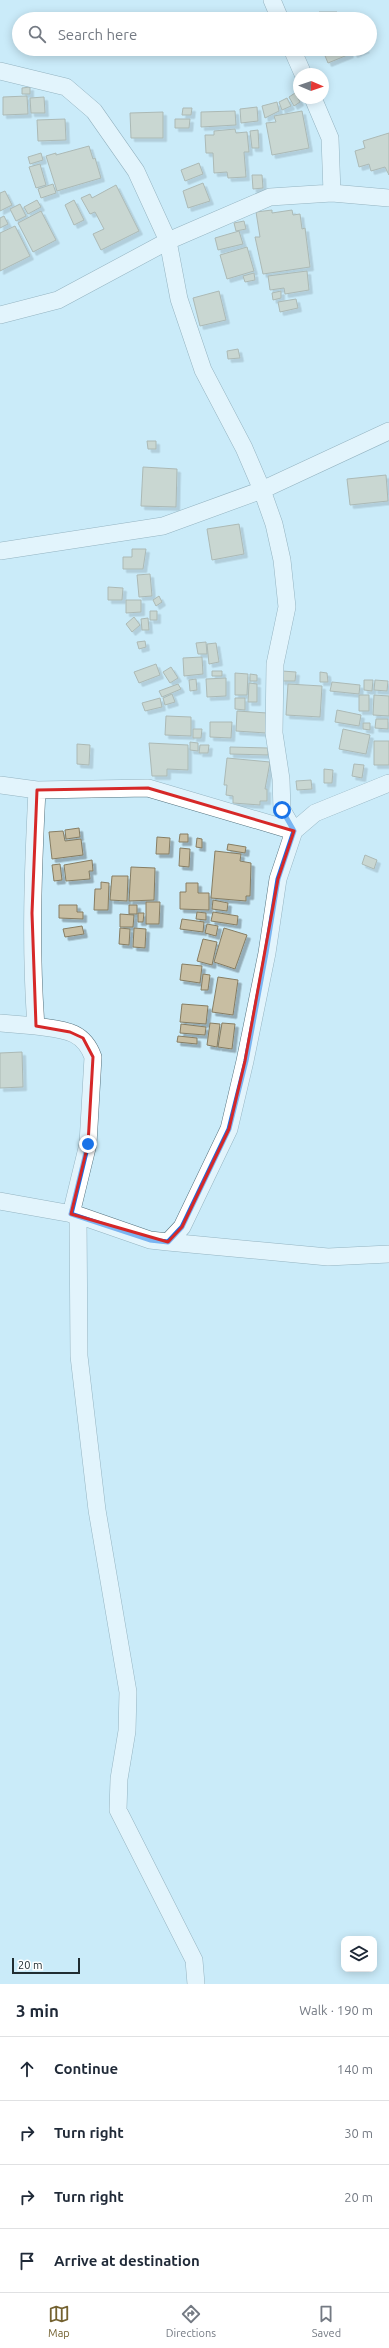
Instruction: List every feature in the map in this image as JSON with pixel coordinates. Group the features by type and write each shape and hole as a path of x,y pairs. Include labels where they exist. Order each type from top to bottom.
{"street":[{"path":"272,0 277,12"},
{"path":"295,56 300,68"},
{"path":"0,71 66,87 94,111 136,171 168,241 180,299 203,370 244,448 262,490 276,531 282,560 287,607 276,664 274,733 281,779 282,810 294,831"},
{"path":"316,104 330,138 332,193"},
{"path":"0,315 58,300 168,241 270,197 332,193 389,198"},
{"path":"0,551 163,526 262,490 389,431"},
{"path":"168,1242 182,1227 229,1129 246,1061 269,940 278,879 294,831 315,813 389,783"},
{"path":"0,785 37,790 148,788 294,831"},
{"path":"36,1026 32,969 32,913 37,790"},
{"path":"0,1023 36,1026 70,1032 83,1038 89,1046 93,1057 88,1144 75,1215 79,1356 97,1510 128,1692 127,1730 119,1779 118,1810 194,1960 196,1984"},
{"path":"0,1201 75,1215 150,1240 328,1258 389,1254"}],"highlighted area":[{"path":"148,788 294,831 278,879 245,1061 229,1129 182,1227 168,1242 71,1214 88,1144 93,1057 83,1038 70,1032 36,1026 32,913 37,790"}],"building":[{"path":"325,56 345,56 328,63"},
{"path":"30,87 30,94 22,94 22,88"},
{"path":"293,94 293,104 297,104 294,106 289,97"},
{"path":"27,96 28,114 3,115 3,97"},
{"path":"44,97 45,113 31,113 30,98"},
{"path":"287,98 291,106 282,110 279,102"},
{"path":"277,102 279,111 265,118 262,106"},
{"path":"257,107 258,121 241,123 240,109"},
{"path":"183,108 192,108 191,115 182,115"},
{"path":"235,111 236,125 201,127 201,112"},
{"path":"302,111 309,148 272,155 266,123 276,122 274,116"},
{"path":"163,112 163,138 131,138 130,113"},
{"path":"65,119 66,140 38,141 37,120"},
{"path":"175,119 190,119 189,128 175,128"},
{"path":"235,129 236,133 247,132 249,152 244,152 246,177 228,178 227,172 214,173 213,153 206,153 205,135 214,135 214,131"},
{"path":"258,130 259,148 252,148 250,131"},
{"path":"389,133 389,175 385,167 371,171 369,164 359,167 355,151 365,148 363,141"},
{"path":"89,146 93,159 95,158 101,178 57,191 46,156 56,153 56,155"},
{"path":"41,153 43,160 30,164 28,157"},
{"path":"199,163 203,174 185,181 181,170"},
{"path":"40,164 46,185 36,188 29,167"},
{"path":"252,175 262,175 263,188 253,189"},
{"path":"203,183 210,201 188,208 183,191"},
{"path":"53,184 56,193 41,198 38,189"},
{"path":"116,185 139,231 101,250 93,234 104,229 95,212 90,214 81,198 90,194 92,198"},
{"path":"5,191 12,205 0,211 0,193"},
{"path":"37,200 41,207 28,214 24,207"},
{"path":"74,200 84,220 74,225 65,205"},
{"path":"20,204 26,216 16,221 10,209"},
{"path":"272,210 272,213 292,210 293,215 300,214 302,229 305,228 310,267 263,274 255,237 260,237 256,212"},
{"path":"41,211 56,240 33,252 18,223"},
{"path":"4,216 8,224 0,228 0,218"},
{"path":"244,221 246,229 236,231 234,223"},
{"path":"15,226 30,256 0,271 0,233"},
{"path":"239,231 243,244 218,250 215,238"},
{"path":"247,247 254,271 227,279 220,255"},
{"path":"307,271 309,290 285,294 284,288 270,290 268,276"},
{"path":"254,273 255,280 245,282 243,276"},
{"path":"219,291 226,320 200,326 193,298"},
{"path":"281,291 281,298 273,300 272,293"},
{"path":"296,299 298,308 280,312 278,302"},
{"path":"238,349 240,358 228,359 227,351"},
{"path":"147,441 156,441 156,449 148,449"},
{"path":"143,467 177,469 176,507 141,506"},
{"path":"386,475 388,501 350,505 347,479"},
{"path":"239,524 244,554 212,560 207,529"},
{"path":"132,549 146,549 143,569 123,569 123,557 132,557"},
{"path":"150,574 152,596 139,597 137,575"},
{"path":"108,587 123,588 122,600 108,600"},
{"path":"159,596 162,602 156,606 153,600"},
{"path":"126,600 141,600 141,612 126,613"},
{"path":"150,611 157,611 157,620 150,620"},
{"path":"134,617 140,625 132,632 126,624"},
{"path":"148,618 149,630 142,630 141,619"},
{"path":"145,641 146,647 139,649 137,642"},
{"path":"206,642 207,654 198,654 196,643"},
{"path":"216,643 219,662 209,664 207,644"},
{"path":"202,657 203,674 184,676 183,658"},
{"path":"156,664 160,675 139,683 134,672"},
{"path":"171,667 178,678 170,683 163,672"},
{"path":"212,671 222,671 222,676 212,676"},
{"path":"282,671 296,672 295,681 281,681"},
{"path":"320,672 327,673 328,682 320,682"},
{"path":"235,673 248,674 247,695 235,695"},
{"path":"250,674 257,675 257,681 250,681"},
{"path":"226,678 226,696 207,697 206,679"},
{"path":"196,679 197,690 190,691 189,680"},
{"path":"364,680 373,680 372,691 364,690"},
{"path":"375,680 388,681 387,691 374,690"},
{"path":"332,682 360,685 359,694 330,691"},
{"path":"249,683 257,684 257,702 248,702"},
{"path":"178,684 181,689 162,697 159,691"},
{"path":"288,684 322,686 320,717 286,715"},
{"path":"172,694 175,702 165,705 163,698"},
{"path":"359,695 369,695 369,711 359,711"},
{"path":"374,695 389,696 389,716 373,715"},
{"path":"160,698 162,707 145,711 142,703"},
{"path":"235,698 245,698 245,710 235,709"},
{"path":"337,710 361,715 359,726 335,722"},
{"path":"237,711 267,713 266,733 236,731"},
{"path":"166,716 191,717 191,736 165,735"},
{"path":"376,719 388,719 388,729 375,728"},
{"path":"210,722 232,722 231,738 210,737"},
{"path":"363,723 370,723 370,730 363,729"},
{"path":"193,729 202,729 201,738 193,738"},
{"path":"343,729 370,735 366,754 339,749"},
{"path":"374,741 389,741 389,765 374,765"},
{"path":"190,742 198,743 198,751 190,750"},
{"path":"149,743 188,745 188,770 167,769 167,776 152,776"},
{"path":"77,744 90,745 89,765 77,764"},
{"path":"200,745 209,745 208,753 199,753"},
{"path":"230,747 268,748 268,755 230,754"},
{"path":"227,758 270,762 265,789 267,789 267,801 260,801 260,805 233,803 233,796 226,795 227,785 224,785"},
{"path":"354,764 364,765 362,778 352,776"},
{"path":"324,769 333,770 332,783 324,783"},
{"path":"311,780 312,789 297,790 296,781"},
{"path":"79,828 80,837 66,839 65,830"},
{"path":"63,831 65,841 81,839 83,855 52,859 49,832"},
{"path":"180,834 188,834 188,842 179,842"},
{"path":"157,837 170,838 169,854 156,854"},
{"path":"197,838 202,839 202,848 196,847"},
{"path":"228,844 246,847 245,853 227,850"},
{"path":"180,848 190,849 189,867 179,866"},
{"path":"215,851 241,854 240,861 251,863 250,896 246,896 246,901 211,898"},
{"path":"365,855 377,860 374,869 362,864"},
{"path":"92,860 93,871 89,871 90,879 66,881 64,865"},
{"path":"60,864 62,880 54,881 52,865"},
{"path":"131,867 155,868 154,900 129,901"},
{"path":"112,876 128,876 127,901 110,900"},
{"path":"101,882 109,883 108,910 94,910 95,889 101,889"},
{"path":"186,883 198,883 198,893 209,893 209,910 180,909 180,892 186,892"},
{"path":"213,900 228,903 227,911 212,909"},
{"path":"146,902 160,902 159,924 146,924"},
{"path":"59,905 77,905 77,912 83,912 83,919 59,918"},
{"path":"129,905 137,905 137,914 129,914"},
{"path":"197,912 206,913 206,920 196,919"},
{"path":"213,912 238,916 237,925 211,921"},
{"path":"138,913 144,913 143,922 138,922"},
{"path":"120,914 134,915 133,927 120,927"},
{"path":"182,919 204,922 203,932 180,929"},
{"path":"207,924 218,926 216,936 205,933"},
{"path":"82,926 84,934 65,937 63,929"},
{"path":"120,928 130,929 129,945 119,944"},
{"path":"134,928 146,929 145,948 133,947"},
{"path":"224,928 247,935 235,969 214,962"},
{"path":"203,939 217,942 212,965 197,961"},
{"path":"182,964 202,966 200,983 180,980"},
{"path":"203,974 210,975 208,990 201,990"},
{"path":"218,977 238,980 233,1015 212,1012"},
{"path":"182,1004 208,1006 206,1024 180,1022"},
{"path":"210,1023 220,1024 217,1047 207,1045"},
{"path":"222,1023 235,1024 232,1049 218,1047"},
{"path":"181,1024 206,1027 205,1035 180,1033"},
{"path":"178,1036 197,1038 197,1044 177,1042"},
{"path":"22,1052 23,1087 0,1088 0,1053"}],"route":[{"path":"88,1144 71,1214 78,1215 150,1240 168,1242 182,1227 196,1194 229,1129 246,1061 274,914 278,879 294,831 282,810"}]}
